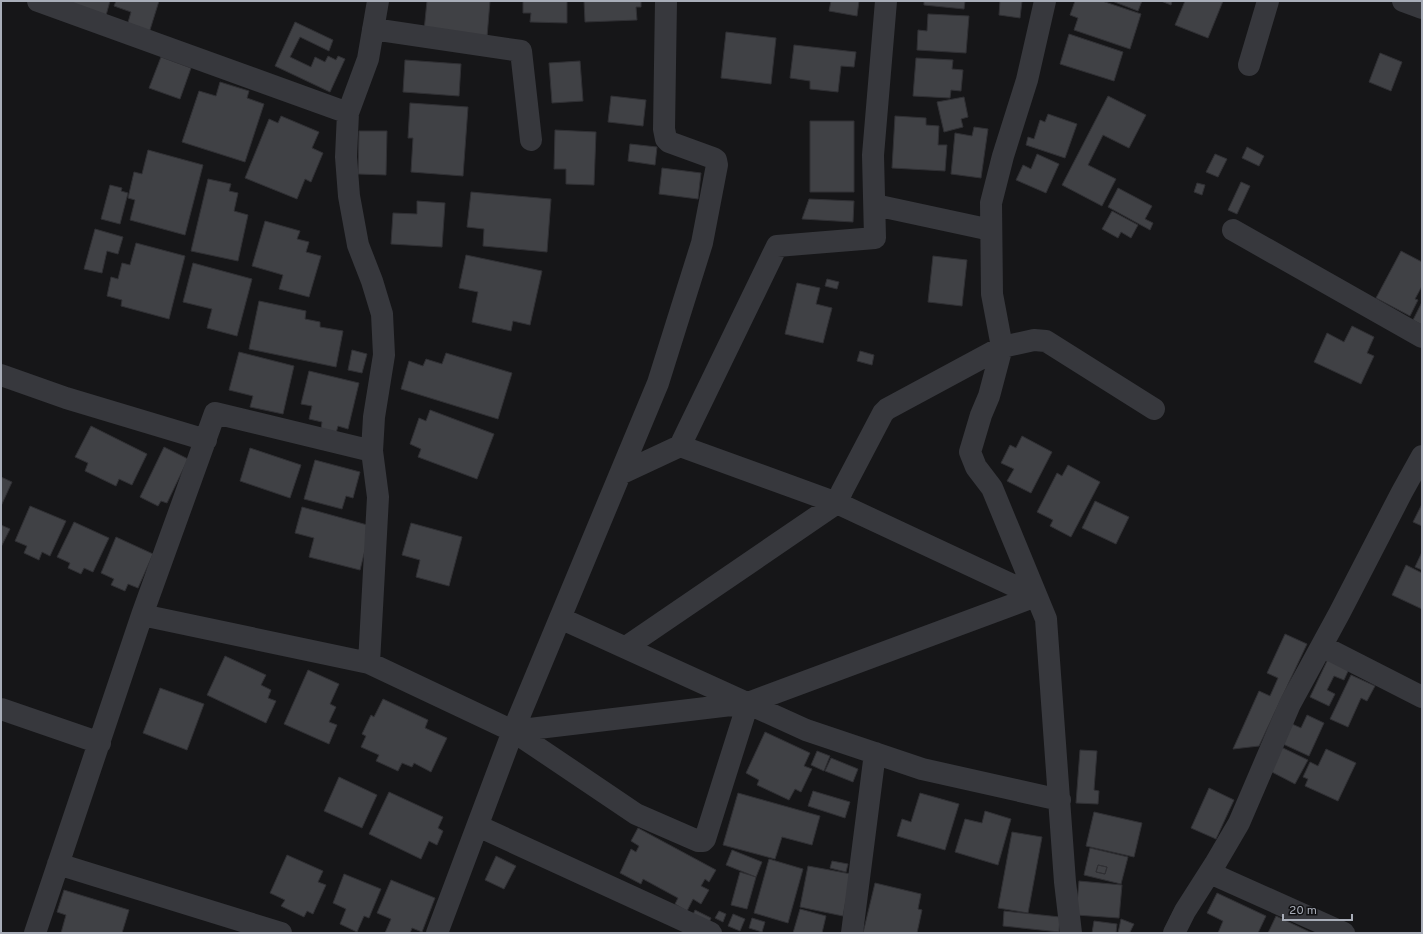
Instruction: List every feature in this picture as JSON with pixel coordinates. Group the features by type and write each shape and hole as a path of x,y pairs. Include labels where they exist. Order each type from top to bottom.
{"street":[{"path":"38,1 348,113"},
{"path":"368,663 378,497 372,451 374,417 384,355 382,314 372,281 358,245 349,196 346,157 348,113 368,59 378,1"},
{"path":"437,933 514,731 658,383 702,243 717,165 716,160 713,158 669,142 666,137 664,129 666,1"},
{"path":"620,474 680,446 777,246 875,238 873,155 886,1"},
{"path":"1045,1 1027,80 1003,156 991,203 992,294 1002,347 989,396 981,415 970,452 976,467 992,488 1046,619 1071,933"},
{"path":"1249,65 1268,1"},
{"path":"1403,1 1422,8"},
{"path":"373,28 521,51 531,140"},
{"path":"875,205 991,230"},
{"path":"1233,230 1422,337"},
{"path":"626,647 838,503 845,485 883,413 887,409 1002,347 1034,340 1046,341 1154,409"},
{"path":"1,375 66,398 206,440"},
{"path":"34,933 142,615 215,413 372,451"},
{"path":"680,446 838,503 1036,596"},
{"path":"1174,933 1185,911 1210,873 1239,823 1290,704 1422,456"},
{"path":"514,731 748,703 1036,596"},
{"path":"142,615 368,663 514,731 636,814 698,841 705,839 748,703"},
{"path":"560,618 806,730 922,769 1060,800"},
{"path":"1322,646 1422,697"},
{"path":"1,708 100,742"},
{"path":"852,933 875,753"},
{"path":"478,826 711,933"},
{"path":"58,864 281,933"},
{"path":"1210,873 1344,933"}],"building":[{"path":"52,1 110,1 105,19"},
{"path":"116,1 159,1 149,33 127,26 131,12 114,6"},
{"path":"427,1 490,1 487,37 424,31"},
{"path":"523,1 567,1 567,23 530,22 531,13 523,13"},
{"path":"584,1 641,1 641,7 636,7 637,20 585,22"},
{"path":"831,1 859,1 857,16 829,11"},
{"path":"924,1 965,1 964,9 924,5"},
{"path":"1000,1 1022,1 1020,18 999,15"},
{"path":"1075,1 1102,1 1141,14 1130,49 1074,30 1078,18 1070,15"},
{"path":"1112,1 1142,1 1138,11"},
{"path":"1161,1 1172,1 1171,5"},
{"path":"1185,1 1223,1 1208,38 1175,25"},
{"path":"928,14 969,16 966,53 917,50 918,30 927,31"},
{"path":"295,22 333,40 329,51 300,37 290,57 311,67 315,57 325,62 328,56 336,60 338,56 345,59 330,92 275,66"},
{"path":"726,32 776,38 771,84 721,78"},
{"path":"1069,34 1123,52 1114,81 1060,64"},
{"path":"794,45 856,52 854,67 841,66 838,92 810,89 810,81 790,78"},
{"path":"1380,53 1402,62 1391,91 1369,82"},
{"path":"161,57 191,68 180,99 149,88"},
{"path":"916,58 953,60 952,69 963,70 961,91 951,90 950,98 913,96"},
{"path":"405,60 461,64 459,96 403,92"},
{"path":"580,61 583,101 552,103 549,63"},
{"path":"220,82 249,91 247,98 264,104 245,162 182,142 199,91 216,96"},
{"path":"611,96 646,100 643,126 608,122"},
{"path":"1108,96 1146,115 1129,148 1103,135 1088,165 1116,179 1102,206 1062,185"},
{"path":"964,97 968,117 961,119 963,127 944,132 937,102"},
{"path":"410,103 468,107 463,176 411,172 413,138 408,138"},
{"path":"1048,114 1077,124 1065,158 1026,145 1028,137 1034,139 1040,120 1045,122"},
{"path":"281,116 319,132 312,148 323,153 311,182 305,179 297,199 245,178 269,119 278,123"},
{"path":"895,116 926,118 926,125 939,126 938,145 947,145 945,171 892,168"},
{"path":"810,121 854,121 854,192 810,192"},
{"path":"974,127 988,129 981,178 951,174 955,133 972,136"},
{"path":"555,130 596,132 594,185 566,184 566,169 554,169"},
{"path":"359,131 387,131 386,175 358,174"},
{"path":"630,144 657,147 655,165 628,161"},
{"path":"1247,147 1264,156 1259,166 1242,158"},
{"path":"148,150 203,165 185,235 130,220 135,200 128,198 134,172 142,174"},
{"path":"1037,154 1059,164 1046,193 1016,180 1023,165 1031,169"},
{"path":"1215,154 1227,159 1218,177 1206,172"},
{"path":"662,168 701,173 698,199 659,194"},
{"path":"208,179 231,184 229,191 238,193 234,211 248,215 238,261 191,251"},
{"path":"1241,182 1250,186 1237,214 1228,210"},
{"path":"1197,183 1205,185 1202,195 1194,192"},
{"path":"110,185 122,188 121,191 128,193 120,224 101,219"},
{"path":"1118,188 1152,206 1145,219 1153,223 1150,230 1108,207"},
{"path":"471,192 551,199 547,252 483,246 484,229 467,227"},
{"path":"809,199 854,201 853,222 802,219"},
{"path":"417,201 445,203 442,247 391,244 393,213 417,214"},
{"path":"1112,211 1138,225 1131,238 1121,232 1118,238 1102,229"},
{"path":"265,221 300,231 297,239 309,242 306,252 321,256 309,297 279,289 283,275 252,266"},
{"path":"95,229 123,237 118,254 107,251 102,273 84,269"},
{"path":"136,243 185,256 169,319 121,306 122,300 107,296 111,277 118,279 122,263 130,265"},
{"path":"1401,251 1422,262 1422,286 1415,299 1418,300 1410,316 1376,298"},
{"path":"466,255 542,271 530,325 513,321 511,331 472,322 478,292 459,288"},
{"path":"933,256 967,260 962,306 928,302"},
{"path":"193,263 252,279 237,336 207,328 212,309 183,302"},
{"path":"827,279 839,282 837,289 825,286"},
{"path":"797,283 820,288 816,304 832,308 823,343 785,334"},
{"path":"259,301 306,311 305,319 320,322 320,327 343,331 336,367 249,349"},
{"path":"1422,302 1422,325 1413,320"},
{"path":"1352,326 1374,337 1367,353 1374,356 1361,384 1314,362 1327,333 1344,342"},
{"path":"352,350 367,354 362,373 348,370"},
{"path":"860,351 874,355 872,365 857,361"},
{"path":"239,352 294,366 283,414 250,407 253,396 229,390"},
{"path":"446,353 512,373 498,419 401,389 409,361 423,366 426,359 442,364"},
{"path":"309,371 359,383 348,429 338,426 336,433 321,429 322,422 309,419 312,406 301,404"},
{"path":"430,410 494,434 477,479 418,457 421,449 410,444 419,418 426,421"},
{"path":"91,426 147,454 132,485 119,479 116,486 85,471 88,463 75,457"},
{"path":"1022,436 1052,452 1031,493 1007,481 1014,469 1001,463 1010,445 1016,448"},
{"path":"164,447 188,459 167,503 161,501 158,506 140,497"},
{"path":"250,448 301,465 290,498 240,481"},
{"path":"315,460 360,472 353,498 346,496 342,509 304,499"},
{"path":"1068,465 1100,482 1071,537 1050,526 1053,520 1037,512 1057,473 1062,476"},
{"path":"1,477 12,482 1,506"},
{"path":"1095,501 1129,517 1116,544 1082,528"},
{"path":"1422,504 1422,526 1413,522"},
{"path":"30,506 66,521 50,556 42,552 39,560 24,553 27,546 15,541"},
{"path":"302,507 371,526 360,570 309,557 314,538 295,533"},
{"path":"74,522 109,538 93,572 84,568 81,574 68,568 70,563 57,557"},
{"path":"411,523 462,537 449,586 416,577 420,560 402,555"},
{"path":"1,525 10,529 1,547"},
{"path":"116,537 153,554 138,588 128,584 125,591 111,585 114,579 101,573"},
{"path":"1422,552 1422,570 1415,567"},
{"path":"1406,565 1422,573 1422,609 1392,595"},
{"path":"1285,634 1307,644 1259,746 1233,749 1259,691 1270,696 1278,678 1267,673"},
{"path":"225,656 266,675 261,685 271,690 268,698 276,701 266,723 207,695"},
{"path":"1328,659 1349,669 1344,680 1334,676 1327,690 1335,694 1329,706 1310,697"},
{"path":"308,670 339,684 330,704 336,707 329,722 337,725 329,744 284,724"},
{"path":"1351,675 1375,686 1367,701 1361,698 1348,727 1330,719"},
{"path":"160,688 204,704 187,750 143,733"},
{"path":"383,699 428,720 425,728 447,738 431,772 414,763 412,767 402,763 398,771 376,761 379,755 361,747 366,736 362,734 371,715 374,717"},
{"path":"1307,715 1324,723 1309,756 1283,744 1292,724 1301,728"},
{"path":"765,732 810,753 804,766 812,769 801,792 795,789 789,800 757,785 759,780 746,773"},
{"path":"1281,747 1308,760 1295,784 1268,770"},
{"path":"1326,749 1356,763 1338,801 1305,786 1308,779 1303,777 1310,762 1318,766"},
{"path":"1080,750 1097,751 1094,790 1099,791 1098,804 1076,803"},
{"path":"817,751 830,756 824,771 811,765"},
{"path":"831,758 858,769 853,782 825,771"},
{"path":"339,777 377,795 362,828 324,811"},
{"path":"1209,788 1234,800 1216,839 1191,828"},
{"path":"813,791 850,802 845,818 808,806"},
{"path":"389,792 443,817 438,828 443,831 437,845 429,841 421,859 369,834"},
{"path":"738,793 820,816 812,845 782,837 775,859 723,845"},
{"path":"920,793 959,804 945,850 897,836 902,819 911,822"},
{"path":"985,811 1011,819 998,865 955,852 965,819 982,823"},
{"path":"1094,812 1142,823 1134,857 1086,846"},
{"path":"638,828 716,870 709,882 705,879 701,886 709,890 701,904 693,899 687,911 675,904 678,898 643,879 641,884 620,873 631,849 636,852 639,846 631,841"},
{"path":"1012,832 1042,837 1028,913 998,908"},
{"path":"1090,848 1128,857 1121,884 1084,875","holes":["1098,865 1107,867 1105,874 1096,872"]},
{"path":"732,850 762,862 756,877 726,865"},
{"path":"287,855 323,871 318,882 326,885 313,914 307,911 304,917 281,906 285,900 270,893"},
{"path":"496,856 516,866 504,889 485,880"},
{"path":"769,859 803,869 788,923 754,913"},
{"path":"832,861 848,864 846,872 830,868"},
{"path":"1098,865 1107,867 1105,874 1096,872"},
{"path":"808,866 851,874 843,916 800,907"},
{"path":"740,872 756,877 747,909 731,905"},
{"path":"344,874 381,889 369,918 364,916 357,932 340,924 346,909 333,903"},
{"path":"391,880 435,898 422,932 412,928 410,933 385,933 391,919 377,913"},
{"path":"1079,881 1122,885 1119,918 1076,915"},
{"path":"875,883 921,894 918,909 922,910 917,933 863,933"},
{"path":"64,890 129,910 122,933 61,933 66,915 57,912"},
{"path":"1217,893 1266,916 1258,933 1218,933 1223,921 1207,913"},
{"path":"800,909 826,916 822,933 793,933"},
{"path":"695,910 711,918 708,925 692,917"},
{"path":"719,911 726,914 723,922 715,918"},
{"path":"1004,911 1060,917 1059,932 1003,926"},
{"path":"733,914 745,919 740,931 728,926"},
{"path":"1276,916 1312,933 1268,933"},
{"path":"752,918 765,922 762,932 749,928"},
{"path":"1121,919 1134,924 1130,932 1133,933 1118,933"},
{"path":"1094,921 1117,924 1116,933 1092,933"}]}
